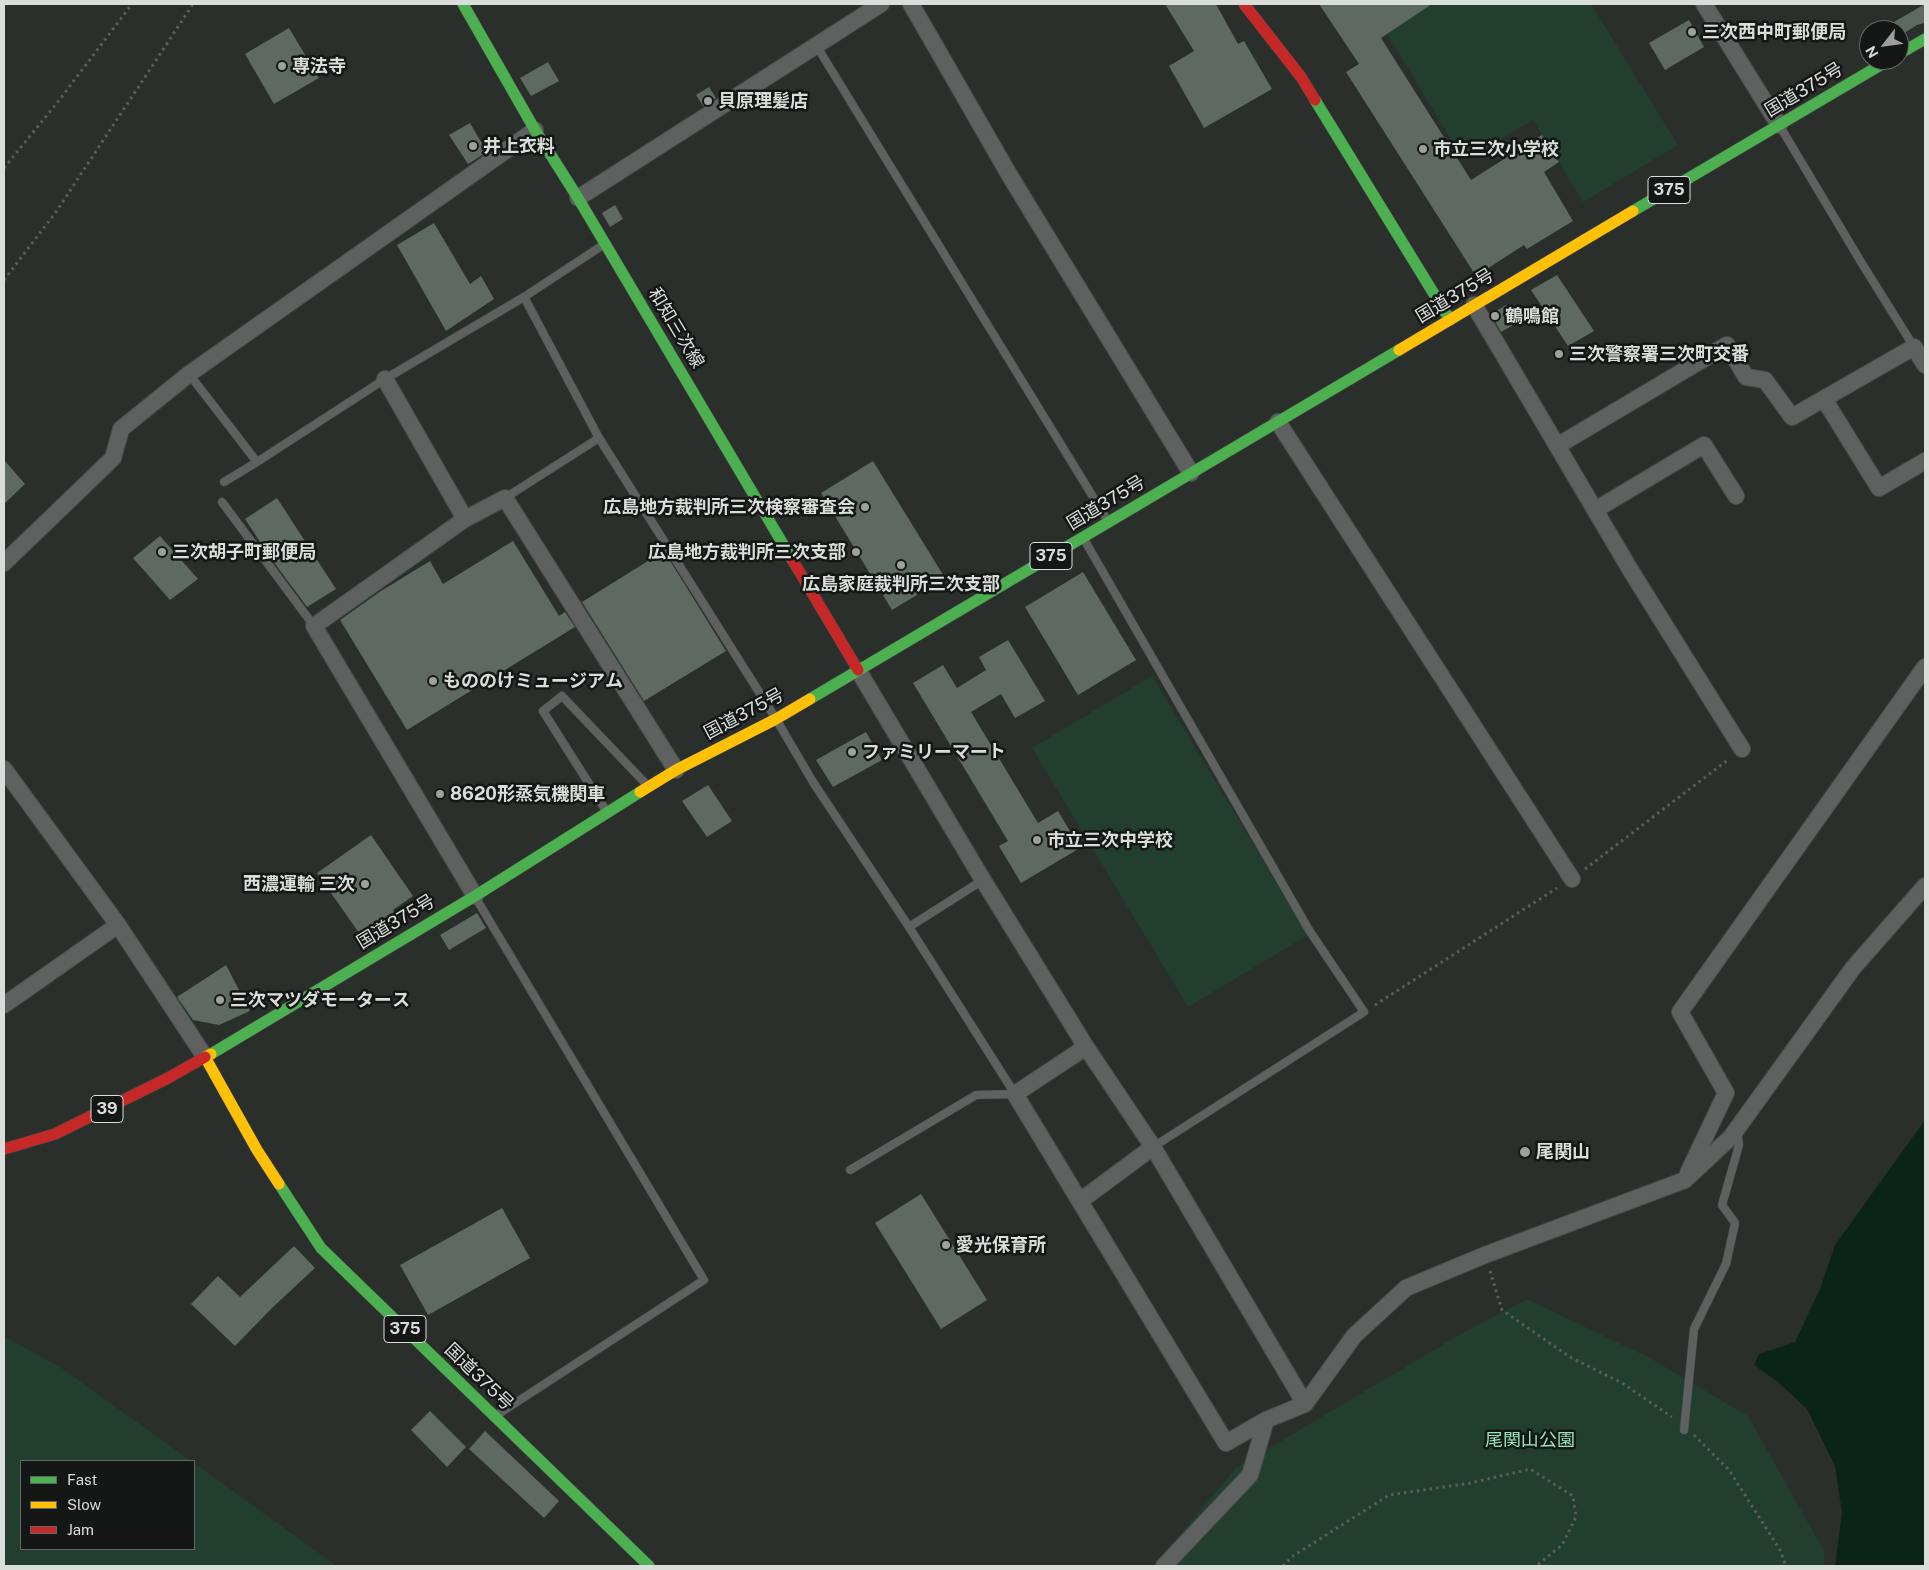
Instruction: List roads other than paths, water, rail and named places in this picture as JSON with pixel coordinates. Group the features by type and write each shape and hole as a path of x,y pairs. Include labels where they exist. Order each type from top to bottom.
{"main road":[{"name":"和知三次線","path":"463,4 535,130 578,198 858,670"},
{"path":"1244,4 1301,76 1450,320"},
{"path":"1909,48 1925,39"},
{"name":"国道375号","path":"649,1566 322,1248 257,1150 205,1056 475,896 676,770 776,719 1872,70"},
{"name":"39","path":"6,1145 64,1130 168,1078 205,1056"}],"street":[{"path":"578,198 881,4"},
{"path":"911,4 1010,176 1191,473"},
{"path":"1704,4 1779,125"},
{"path":"4,563 113,458 121,428 189,374 535,130"},
{"path":"1474,305 1595,510 1742,748"},
{"path":"1557,446 1727,345 1746,377 1765,380 1792,418 1914,347 1925,365"},
{"path":"385,379 465,520"},
{"path":"1824,399 1879,488 1925,461"},
{"path":"1278,422 1572,879"},
{"path":"1595,510 1704,446 1736,496"},
{"path":"475,896 314,626 465,520 505,498 676,770"},
{"path":"1685,1180 1726,1093 1680,1012 1925,667"},
{"path":"858,670 983,880 1086,1047 1153,1147 1305,1404"},
{"path":"4,769 118,925 205,1056"},
{"path":"1086,1047 1015,1094 1226,1443 1266,1420 1305,1404 1354,1336 1406,1288 1685,1180 1731,1137 1853,968 1925,886"},
{"path":"4,1005 118,925"},
{"path":"1080,1201 1153,1147"},
{"path":"1164,1566 1250,1475 1266,1420"}],"lane":[{"path":"816,45 1108,522"},
{"path":"1779,125 1860,262 1914,347"},
{"path":"224,482 385,379 524,297 605,244"},
{"path":"524,297 599,438 776,719 812,782 909,927 1015,1094"},
{"path":"189,374 257,462"},
{"path":"505,498 599,438"},
{"path":"222,502 314,626"},
{"path":"1083,537 1309,930 1364,1012 1153,1147"},
{"path":"608,813 543,711 562,696 649,788"},
{"path":"909,927 983,880"},
{"path":"475,896 704,1280 495,1417"},
{"path":"850,1170 976,1095 1015,1094"},
{"path":"1688,1431 1694,1329 1726,1264 1735,1223 1722,1205 1739,1146 1737,1128"}],"place":[{"name":"三次西中町郵便局","path":"1692,32"},
{"name":"専法寺","path":"282,66"},
{"name":"貝原理髪店","path":"708,101"},
{"name":"井上衣料","path":"473,146"},
{"name":"市立三次小学校","path":"1423,149"},
{"name":"鶴鳴館","path":"1495,316"},
{"name":"三次警察署三次町交番","path":"1559,354"},
{"name":"広島地方裁判所三次検察審査会","path":"865,507"},
{"name":"三次胡子町郵便局","path":"162,552"},
{"name":"広島地方裁判所三次支部","path":"856,552"},
{"name":"広島家庭裁判所三次支部","path":"901,565"},
{"name":"もののけミュージアム","path":"433,681"},
{"name":"ファミリーマート","path":"852,752"},
{"name":"8620形蒸気機関車","path":"440,794"},
{"name":"市立三次中学校","path":"1037,840"},
{"name":"西濃運輸 三次","path":"365,884"},
{"name":"三次マツダモータース","path":"220,1000"},
{"name":"尾関山","path":"1525,1152"},
{"name":"愛光保育所","path":"946,1245"}],"park label":[{"name":"尾関山公園","path":"1530,1440"}]}
